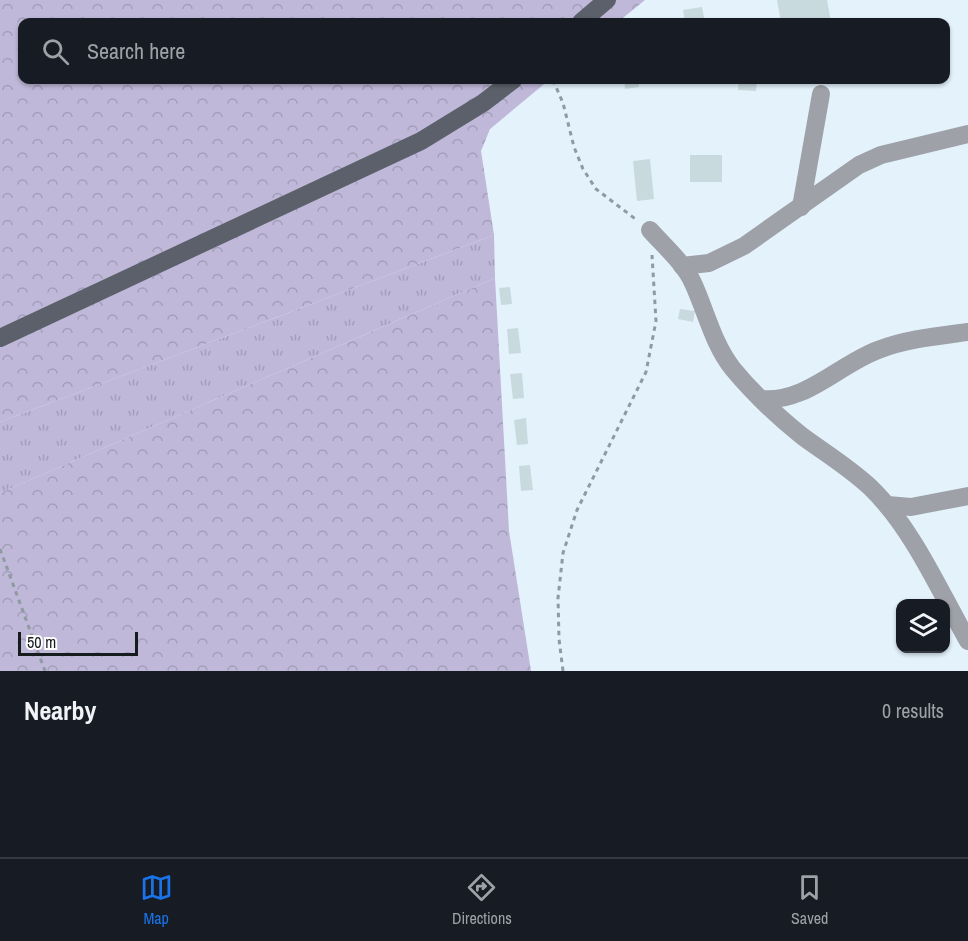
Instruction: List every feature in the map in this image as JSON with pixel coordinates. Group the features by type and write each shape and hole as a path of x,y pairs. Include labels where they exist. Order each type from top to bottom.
{"main road":[{"path":"586,18 607,0"},
{"path":"0,338 421,141 483,103 508,84"}],"lane":[{"path":"801,207 821,94"},
{"path":"682,266 709,263 744,246 859,165 881,155 968,134"},
{"path":"650,230 692,280 720,349 733,369 761,399 801,435 854,473 886,505 906,532 968,641"},
{"path":"761,399 783,398 807,390 878,350 919,339 968,332"},
{"path":"886,505 911,507 968,496"}],"path":[{"path":"555,84 563,103 574,147 583,169 596,189 650,230 656,321 646,372 577,510 563,553 558,598 559,639 564,671"},
{"path":"0,549 45,671"}],"green space":[{"path":"0,0 645,0 623,18 18,18 18,84 544,84 490,129 481,151 494,235 0,422"},
{"path":"494,235 495,278 0,493 0,422"},
{"path":"495,278 509,531 531,671 0,671 0,493"}],"building":[{"path":"777,0 827,0 830,18 780,18"},
{"path":"702,7 704,18 684,18 683,10"},
{"path":"624,84 639,84 639,87 625,89"},
{"path":"739,84 757,84 756,91 738,90"},
{"path":"690,155 722,155 722,182 690,182"},
{"path":"650,159 654,199 637,201 633,161"},
{"path":"510,287 512,304 501,305 499,288"},
{"path":"680,309 695,311 693,322 678,319"},
{"path":"518,328 521,353 509,354 507,329"},
{"path":"522,373 524,398 513,399 510,374"},
{"path":"526,418 528,444 517,445 514,420"},
{"path":"530,465 533,490 521,491 519,466"}]}
